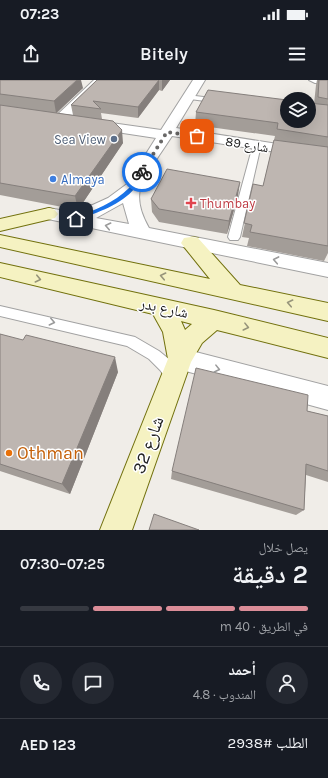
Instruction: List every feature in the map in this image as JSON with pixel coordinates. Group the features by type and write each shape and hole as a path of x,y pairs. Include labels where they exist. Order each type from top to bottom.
{"main road":[{"path":"0,225 48,214"},
{"name":"شارع بدر","path":"0,241 328,312"},
{"path":"191,243 233,291"},
{"name":"شارع بدر","path":"0,270 214,319 328,348"},
{"name":"شارع 32","path":"162,308 175,332 179,345 176,368"},
{"name":"شارع 32","path":"116,530 176,368 194,336 214,319"}],"street":[{"path":"76,219 104,208 120,198 133,187 165,133 190,97 199,80"},
{"path":"315,80 328,81"},
{"path":"80,84 97,83"},
{"path":"60,120 97,83"},
{"name":"شارع 89","path":"45,118 257,145 328,156"},
{"path":"133,187 131,206 133,216 143,233"},
{"path":"48,214 328,270"},
{"path":"176,368 328,398"}],"lane":[{"path":"190,97 227,102"},
{"path":"234,237 257,145"},
{"path":"0,311 130,341 176,368"}],"building":[{"path":"0,80 77,80 54,101 0,94"},
{"path":"97,80 159,80 138,107 93,101 101,109 71,105"},
{"path":"319,80 328,80 328,99 318,97"},
{"path":"208,90 280,99 280,128 316,128 316,104 328,105 328,137 277,129 278,123 196,112"},
{"path":"0,105 113,121 122,130 75,196 0,183"},
{"path":"274,140 328,147 328,246 250,232 252,225 244,223 253,184 263,186"},
{"path":"167,169 240,182 229,221 159,209 151,199"},
{"path":"0,334 23,340 26,335 115,357 62,484 0,464"},
{"path":"196,368 308,395 307,411 328,416 328,471 306,464 304,510 172,471"},
{"path":"154,514 199,530 149,530"}],"way so far":[{"path":"142,172 167,132 197,136"}],"place":[{"name":"Sea View","path":"114,139"},
{"name":"Almaya","path":"53,179"},
{"name":"Thumbay","path":"191,203"},
{"name":"Othman","path":"9,453"}],"route":[{"path":"76,219 91,214 116,201 133,187 142,172"}]}
